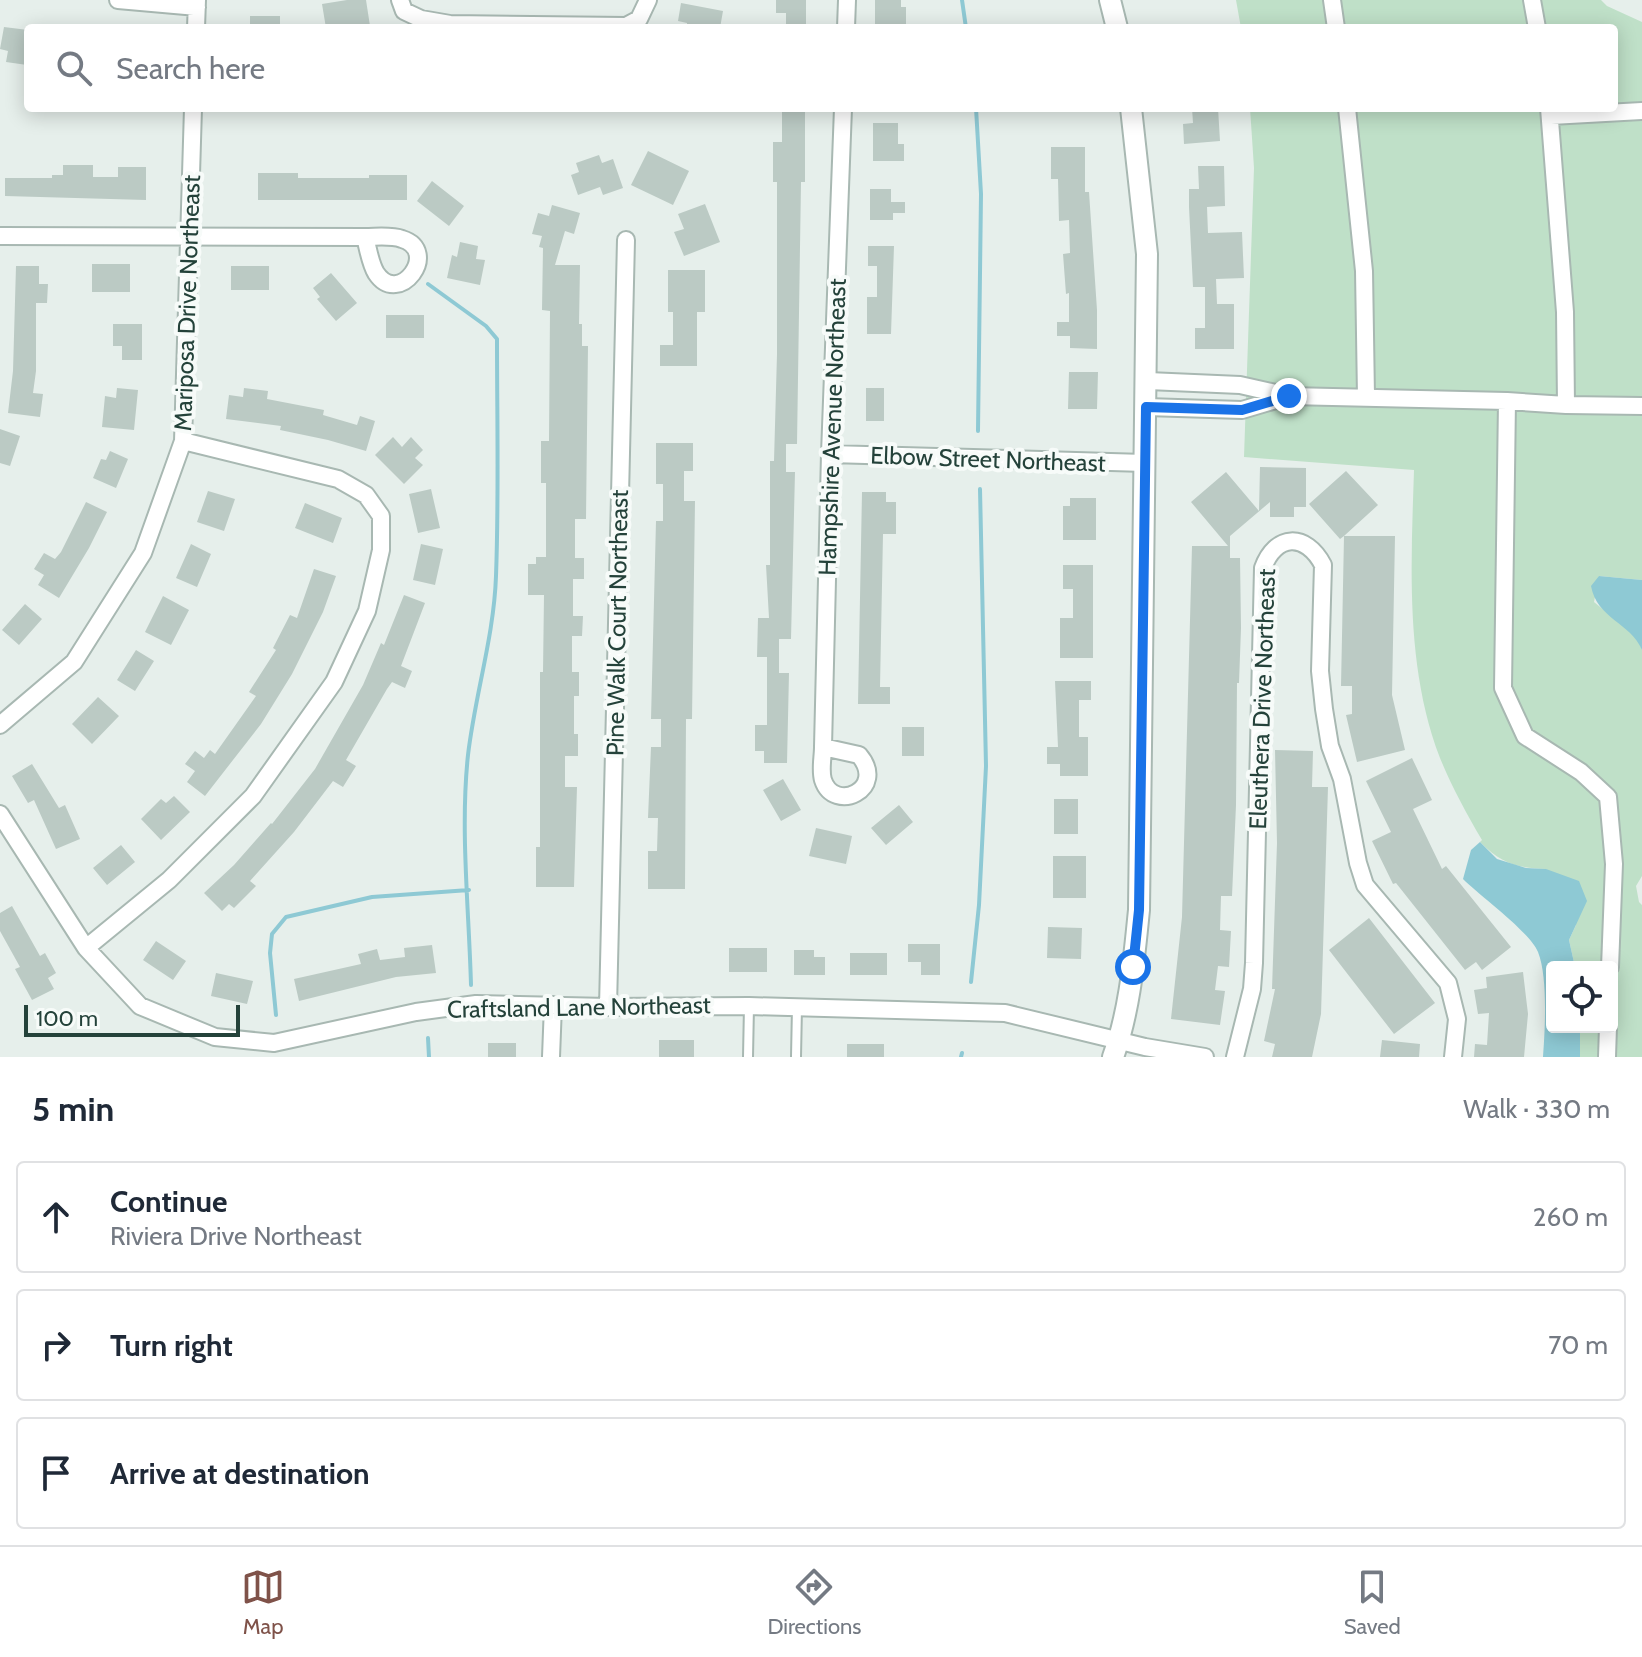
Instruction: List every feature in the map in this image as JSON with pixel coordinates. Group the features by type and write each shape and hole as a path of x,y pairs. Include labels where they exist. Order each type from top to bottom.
{"street":[{"path":"118,0 197,4 196,24"},
{"path":"400,0 404,11 421,19 450,24"},
{"path":"630,24 639,19 648,0"},
{"path":"846,24 847,0"},
{"path":"1110,0 1116,24"},
{"path":"1332,0 1335,24"},
{"path":"1532,0 1536,24"},
{"path":"1618,111 1642,111"},
{"name":"Mariposa Drive Northeast","path":"0,725 74,662 143,553 183,441 193,112"},
{"name":"Hampshire Avenue Northeast","path":"823,747 843,112"},
{"path":"1131,112 1147,254 1148,381 1139,910 1132,976 1116,1048 1145,1047 1205,1057"},
{"path":"1347,112 1364,271 1366,397"},
{"path":"1550,112 1565,312 1566,405"},
{"path":"0,236 365,237"},
{"name":"Pine Walk Court Northeast","path":"608,1007 626,240"},
{"path":"1148,381 1240,385 1289,396 1642,406"},
{"path":"1146,407 1242,410 1289,396"},
{"path":"1507,401 1503,688 1525,736 1581,772 1608,797 1614,864 1610,961"},
{"path":"86,948 169,880 253,796 334,682 367,611 381,550 381,516 366,495 338,479 183,441"},
{"name":"Elbow Street Northeast","path":"830,454 1145,463"},
{"name":"Eleuthera Drive Northeast","path":"1235,1057 1252,989 1254,963 1263,568 1269,552 1279,544 1294,541 1308,545 1323,565 1320,671 1324,709 1330,746 1342,779 1358,863 1365,885 1448,983 1456,1007 1453,1057"},
{"name":"Craftsland Lane Northeast","path":"0,814 86,948 140,1006 215,1037 274,1043 416,1012 476,1004 749,1006 1005,1013 1116,1048"},
{"path":"551,1057 553,1005"},
{"path":"1607,1057 1608,1033"}],"lane":[{"path":"748,1057 749,1006"},
{"path":"796,1057 797,1007"}],"green space":[{"path":"1236,0 1601,0 1607,6 1642,22 1642,580 1599,576 1594,602 1637,637 1642,650 1642,876 1636,886 1642,905 1642,1057 1580,1057 1580,1033 1618,1033 1618,961 1574,961 1569,940 1576,925 1546,869 1510,863 1480,842 1482,840 1440,758 1421,688 1416,652 1412,579 1414,470 1244,457 1254,168 1250,112 1618,112 1618,24 1240,24"}],"water":[{"path":"1599,576 1642,580 1642,650 1630,633 1594,597 1591,586"},
{"path":"1480,842 1497,859 1526,868 1546,869 1579,881 1587,901 1569,940 1574,961 1546,961 1546,1033 1580,1033 1580,1057 1543,1057 1545,989 1538,952 1516,925 1463,879 1471,850"}],"building":[{"path":"366,0 370,24 325,24 322,4"},
{"path":"776,0 806,0 806,24 786,24 786,13 776,13"},
{"path":"875,0 901,0 901,7 906,7 906,24 875,24"},
{"path":"681,3 723,11 721,24 678,21"},
{"path":"250,16 280,16 280,24 250,24"},
{"path":"4,27 24,30 24,65 6,62 8,51 0,49"},
{"path":"782,112 805,112 797,444 786,444 786,472 795,472 791,639 779,639 779,673 789,673 787,763 764,763 764,751 755,751 755,725 767,725 767,657 757,657 758,618 769,618 766,565 770,565 770,461 774,461 777,354 777,182 773,182 773,142 782,142"},
{"path":"1192,112 1218,112 1220,141 1184,144 1183,124 1193,123"},
{"path":"873,123 898,123 898,144 904,144 904,161 873,161"},
{"path":"1051,147 1085,147 1085,192 1089,192 1097,349 1070,348 1070,336 1057,336 1057,322 1069,322 1069,293 1066,294 1063,254 1070,253 1069,220 1059,221 1058,179 1051,179"},
{"path":"648,151 689,171 673,205 631,185"},
{"path":"599,155 602,163 613,159 623,188 603,195 600,187 578,195 571,175 579,172 576,163"},
{"path":"63,165 93,165 93,177 118,177 118,167 146,167 146,200 5,196 5,178 52,178 52,175 63,175"},
{"path":"1198,166 1224,166 1225,206 1207,207 1208,233 1242,232 1244,278 1216,279 1217,304 1234,304 1234,349 1195,349 1195,328 1205,328 1205,287 1193,287 1189,207 1189,189 1199,189"},
{"path":"258,173 298,173 298,178 407,175 407,200 258,200"},
{"path":"432,181 464,206 449,226 417,201"},
{"path":"870,189 891,189 891,202 905,202 905,213 893,213 893,220 870,220"},
{"path":"705,204 720,242 684,256 674,232 684,229 678,214"},
{"path":"552,205 580,213 574,234 565,231 555,265 580,265 579,324 582,324 582,346 588,346 586,519 575,519 575,558 584,558 584,579 573,579 573,616 583,616 582,636 572,636 572,672 579,672 579,696 574,696 574,734 578,734 578,756 565,756 565,787 577,787 574,887 536,887 536,847 540,847 540,672 543,672 544,595 528,595 528,564 536,564 536,557 546,557 546,483 541,483 541,441 549,441 550,311 542,310 543,248 539,247 542,236 532,234 538,213 549,216"},
{"path":"460,242 478,246 476,259 485,260 480,285 447,278 452,255 457,257"},
{"path":"868,246 894,246 891,334 867,334 867,297 877,297 877,266 868,266"},
{"path":"92,264 130,264 130,292 92,292"},
{"path":"16,266 39,266 39,284 48,284 47,303 36,303 33,393 43,394 40,417 8,413 13,371"},
{"path":"231,266 269,266 269,290 231,290"},
{"path":"668,270 705,270 705,312 697,312 697,366 660,366 660,345 673,345 673,312 668,312"},
{"path":"331,273 357,303 336,321 317,299 320,297 313,288"},
{"path":"386,315 424,315 424,338 386,338"},
{"path":"113,324 142,324 142,360 122,360 122,346 113,346"},
{"path":"1069,372 1098,372 1097,409 1068,409"},
{"path":"117,388 138,390 134,430 102,427 105,396 116,398"},
{"path":"244,388 268,391 267,399 324,410 323,415 357,425 360,416 375,421 366,451 280,430 281,426 226,419 229,395 243,397"},
{"path":"866,388 884,388 884,421 866,421"},
{"path":"0,429 20,436 10,466 0,463"},
{"path":"393,437 402,447 411,437 423,450 415,458 423,465 404,484 375,455"},
{"path":"656,443 693,443 693,471 684,471 684,501 695,501 692,719 686,719 685,889 648,889 648,851 657,851 658,818 648,818 651,747 661,747 661,719 651,719 656,521 663,521 663,484 656,484"},
{"path":"110,451 128,459 116,488 93,478 101,459 106,460"},
{"path":"1260,467 1306,468 1306,507 1294,507 1294,517 1270,517 1270,502 1230,536 1230,558 1240,558 1241,628 1232,896 1221,896 1220,930 1231,931 1229,967 1218,966 1215,990 1225,991 1220,1025 1171,1019 1182,917 1192,546 1228,546 1191,502 1226,472 1259,511"},
{"path":"1346,471 1378,505 1340,539 1309,504"},
{"path":"431,489 440,528 418,533 409,494"},
{"path":"208,491 235,499 224,531 197,522"},
{"path":"862,492 886,492 886,502 896,502 896,534 883,534 880,687 890,687 890,704 858,704"},
{"path":"1070,498 1096,498 1096,540 1063,540 1063,506 1070,506"},
{"path":"86,502 107,512 59,598 38,585 44,575 34,569 44,553 55,559 61,552"},
{"path":"305,503 342,518 333,543 295,528"},
{"path":"1344,536 1395,536 1392,695 1405,750 1357,762 1346,715 1352,714 1352,686 1341,686"},
{"path":"191,544 211,554 197,587 176,578"},
{"path":"421,544 443,549 435,585 413,580"},
{"path":"1063,565 1093,565 1093,658 1060,658 1060,618 1073,618 1073,589 1063,589"},
{"path":"314,569 336,576 323,612 292,674 261,724 205,796 187,782 195,771 185,764 195,751 204,758 210,750 215,754 256,696 249,692 276,650 273,648 290,615 297,618"},
{"path":"404,595 425,603 401,666 412,671 405,688 392,682 387,689 346,760 356,766 343,787 333,781 294,832 250,881 256,886 234,908 229,904 222,911 204,893 272,824 315,769 363,685 381,643 384,645"},
{"path":"163,596 189,610 171,645 145,632"},
{"path":"25,604 42,619 19,645 2,630"},
{"path":"136,650 154,661 135,691 117,680"},
{"path":"1055,681 1091,681 1091,700 1079,700 1079,737 1088,737 1088,776 1060,776 1060,764 1047,764 1047,747 1058,747"},
{"path":"98,697 119,716 92,744 72,724"},
{"path":"902,727 924,727 924,756 902,756"},
{"path":"1275,750 1313,751 1312,787 1328,787 1321,1014 1312,1057 1272,1057 1275,1044 1264,1041 1275,989 1272,989 1277,843"},
{"path":"1412,758 1432,800 1413,809 1442,869 1446,866 1511,947 1482,970 1476,962 1465,970 1396,883 1393,884 1372,841 1391,832 1366,781"},
{"path":"32,764 59,808 65,805 80,839 56,849 34,800 28,803 12,776"},
{"path":"783,779 801,810 781,821 763,790"},
{"path":"174,796 190,812 161,840 141,819 161,799 166,803"},
{"path":"1054,799 1078,799 1078,834 1054,834"},
{"path":"899,805 913,822 886,845 871,828"},
{"path":"816,828 852,836 846,864 809,856"},
{"path":"121,845 135,862 107,885 93,868"},
{"path":"1053,856 1086,856 1086,898 1053,898"},
{"path":"12,906 40,956 45,953 56,973 48,978 54,989 32,1000 15,969 20,967 0,931 0,913"},
{"path":"1369,918 1435,1003 1394,1034 1329,950"},
{"path":"1048,927 1082,928 1081,959 1047,958"},
{"path":"156,941 186,961 173,980 143,960"},
{"path":"908,944 940,944 940,975 921,975 921,962 908,962"},
{"path":"432,945 436,973 396,977 299,1001 294,979 361,964 358,954 377,949 380,960 405,957 404,948"},
{"path":"729,948 767,948 767,972 729,972"},
{"path":"794,950 814,950 814,957 825,957 825,975 794,975"},
{"path":"850,953 887,953 887,975 850,975"},
{"path":"1523,972 1528,1014 1524,1057 1474,1057 1475,1044 1487,1045 1489,1013 1478,1014 1474,990 1487,988 1486,977"},
{"path":"216,973 253,981 247,1004 211,996"},
{"path":"659,1040 694,1040 694,1057 659,1057"},
{"path":"1382,1040 1420,1044 1419,1057 1380,1057"},
{"path":"488,1043 516,1043 516,1057 488,1057"},
{"path":"847,1044 884,1044 884,1057 847,1057"}],"waterway":[{"path":"962,0 965,24"},
{"path":"976,112 981,194 978,431"},
{"path":"428,284 486,326 497,339 495,598 471,733 466,783 465,841 471,985"},
{"path":"971,982 979,905 986,766 980,489"},
{"path":"276,1015 270,953 272,934 286,917 372,897 469,890"},
{"path":"428,1038 429,1057"},
{"path":"961,1057 962,1053"}],"route":[{"path":"1133,967 1139,910 1146,407 1242,410 1289,396"}]}
